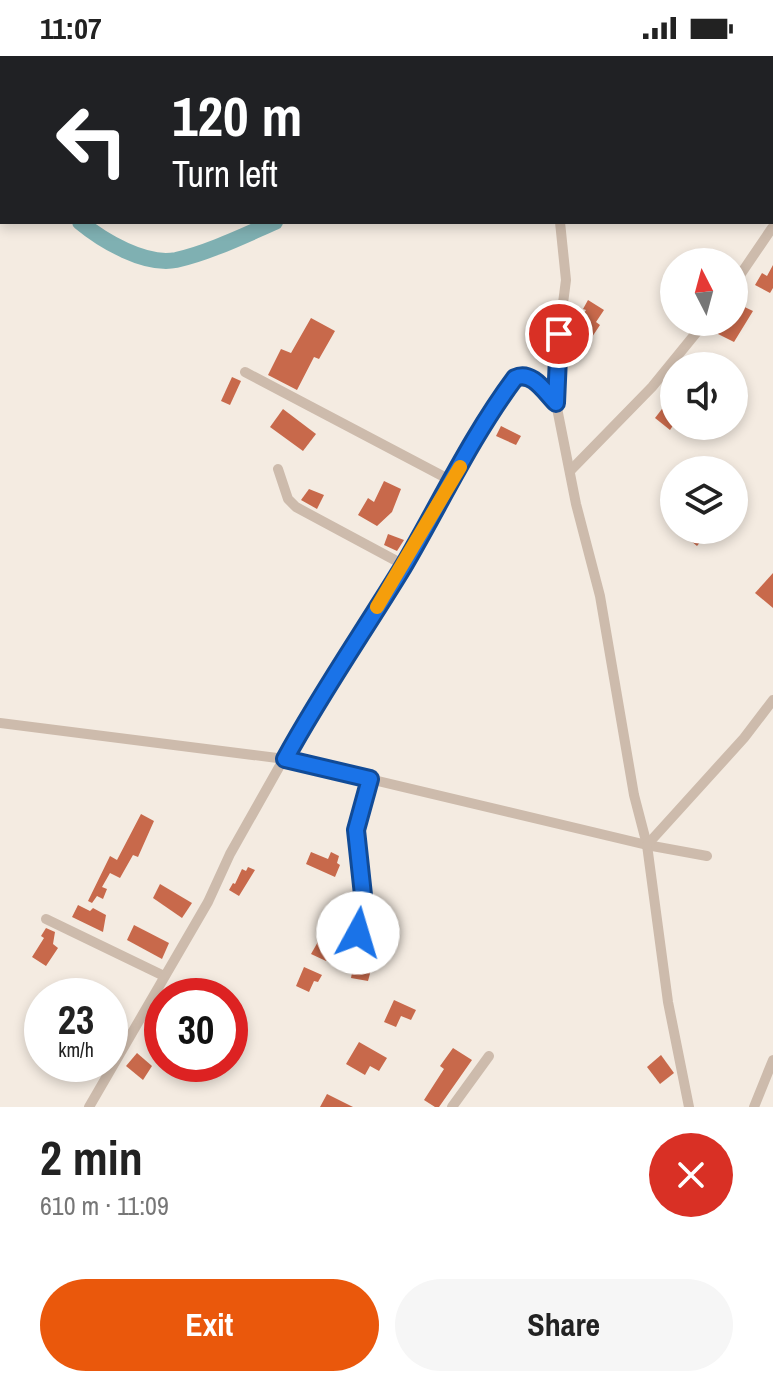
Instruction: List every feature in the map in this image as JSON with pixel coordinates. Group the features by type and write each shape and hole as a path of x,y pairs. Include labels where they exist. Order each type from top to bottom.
{"street":[{"path":"560,224 566,280 559,334 556,403 587,554 600,596 634,795 647,845 668,1002 689,1107"},
{"path":"748,263 772,228"},
{"path":"570,471 652,387 694,336"},
{"path":"245,372 452,481"},
{"path":"89,1107 208,902 230,854 309,714 404,565 492,411 518,376 528,376 556,403"},
{"path":"278,469 288,499 296,507 404,565"},
{"path":"647,845 744,738 773,700"},
{"path":"0,723 285,759 647,845 707,856"},
{"path":"358,933 363,895 356,830 370,779"},
{"path":"46,919 164,976"},
{"path":"452,1107 489,1056"},
{"path":"754,1107 773,1060"}],"building":[{"path":"773,265 773,288 770,293 755,285 762,273 767,276"},
{"path":"588,300 604,310 596,322 600,325 590,340 584,336 581,340 571,333 586,310 583,309"},
{"path":"311,318 335,331 319,359 314,357 297,390 268,375 281,349 291,353"},
{"path":"722,336 738,336 734,342"},
{"path":"232,377 241,381 230,405 221,401"},
{"path":"283,409 316,434 303,451 270,427"},
{"path":"501,426 521,436 516,445 496,436"},
{"path":"384,481 401,489 392,512 377,526 358,515 368,498 374,502"},
{"path":"309,489 324,495 317,509 301,500"},
{"path":"388,534 404,540 397,551 384,545"},
{"path":"773,573 773,608 755,593"},
{"path":"141,814 154,821 138,857 133,855 120,878 110,873 102,887 107,889 103,899 97,896 92,903 88,901 110,856 117,860"},
{"path":"311,852 328,859 331,852 339,856 337,863 340,865 335,877 306,864"},
{"path":"248,867 255,870 239,896 229,890 242,869 246,871"},
{"path":"160,884 192,903 182,918 153,898"},
{"path":"78,905 106,915 103,932 72,917"},
{"path":"134,925 169,943 162,959 127,940"},
{"path":"46,928 55,932 53,944 58,948 46,966 32,957 44,938 41,936"},
{"path":"319,940 333,947 326,961 311,954"},
{"path":"354,962 372,966 368,981 351,978"},
{"path":"304,967 322,975 318,982 314,981 309,992 296,986"},
{"path":"394,1000 416,1010 411,1020 401,1016 396,1027 384,1022"},
{"path":"359,1042 387,1058 379,1071 370,1066 365,1075 346,1064"},
{"path":"453,1048 472,1060 439,1107 435,1107 424,1100 444,1069 440,1066"},
{"path":"137,1053 144,1059 143,1080 128,1068"},
{"path":"661,1055 674,1073 660,1084 647,1067"},
{"path":"327,1094 353,1107 320,1107"}],"waterway":[{"path":"83,224 100,237 138,256 164,261 201,253 270,224"}],"slow traffic":[{"path":"377,607 460,467"}],"route":[{"path":"358,933 363,895 356,830 370,779 285,759 309,714 404,565 492,411 515,378 528,376 556,403 559,334"}]}
